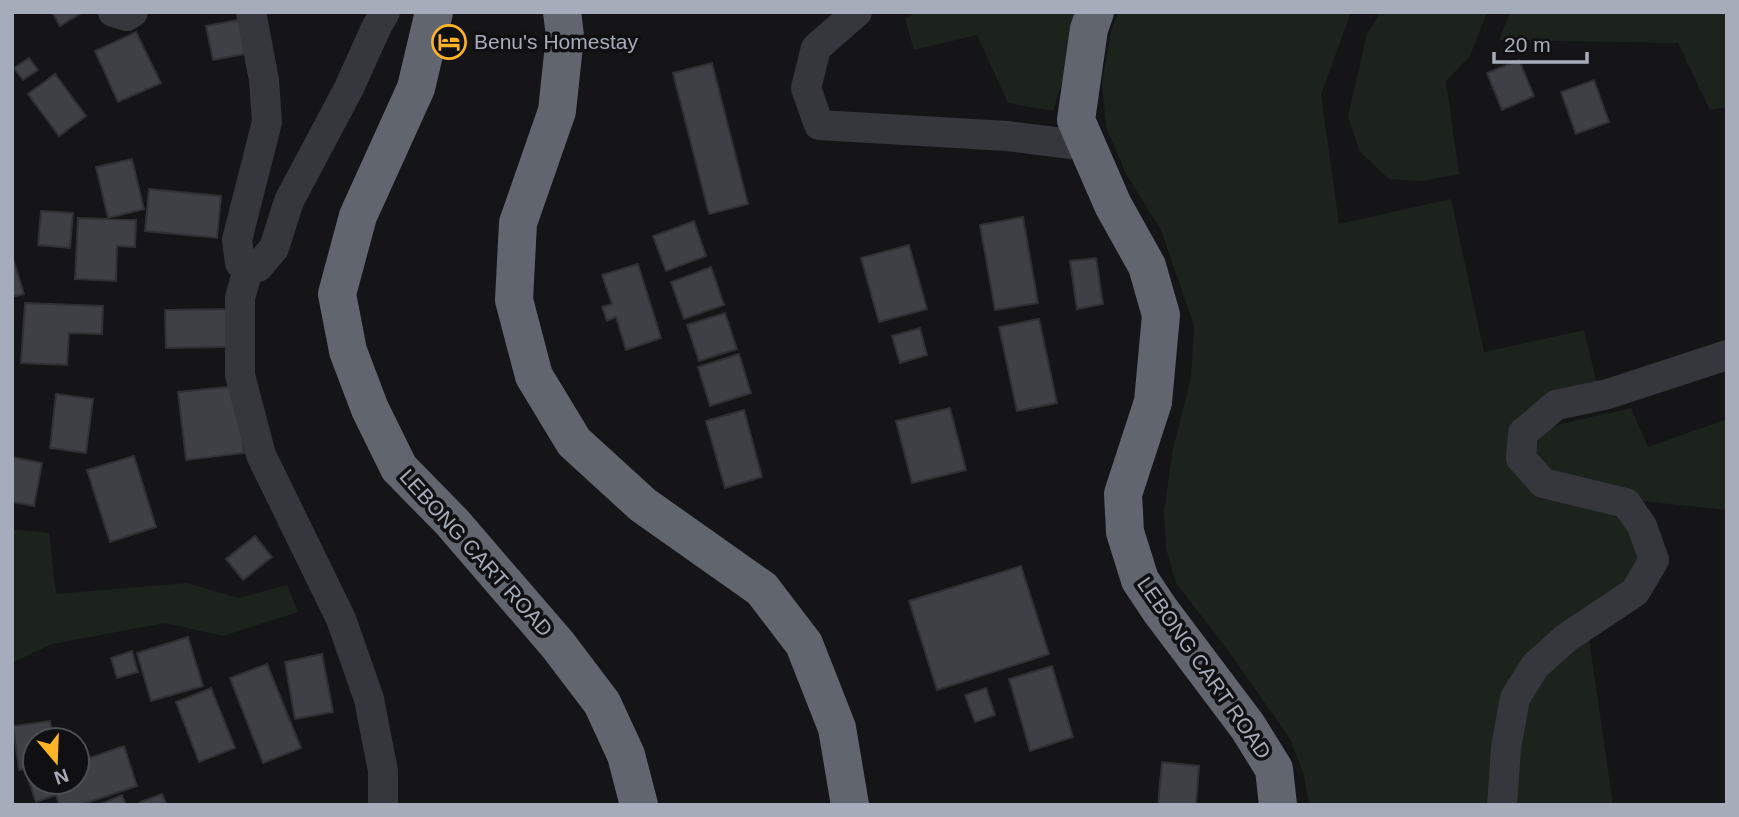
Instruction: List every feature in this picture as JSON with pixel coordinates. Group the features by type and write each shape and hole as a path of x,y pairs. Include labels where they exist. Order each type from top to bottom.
{"highway":[{"name":"LEBONG CART ROAD","path":"433,12 415,88 358,216 337,294 348,351 370,409 399,468 452,522 558,645 602,703 626,755 639,805"},
{"path":"562,12 565,36 557,111 518,223 514,300 534,376 574,442 643,505 762,589 804,644 837,728 850,805"},
{"name":"LEBONG CART ROAD","path":"1095,12 1089,29 1076,120 1113,205 1147,266 1161,316 1153,402 1123,495 1125,533 1140,580 1248,727 1274,769 1278,805"}],"street":[{"path":"113,12 127,16 133,12"},
{"path":"251,12 264,80 267,122 237,240 240,263 248,269 258,267 274,248 289,201 349,88 385,12"},
{"path":"857,12 816,48 806,88 819,125 1007,135 1087,146"},
{"path":"248,269 240,298 240,375 261,455 341,619 369,699 383,771 383,805"},
{"path":"1502,805 1506,748 1515,698 1535,666 1566,639 1635,592 1654,560 1642,526 1626,503 1544,483 1521,458 1523,433 1556,405 1608,394 1727,355"}],"shaded area":[{"path":"916,12 1084,12 1053,111 1008,103 977,35 914,50 905,19"},
{"path":"1118,12 1351,12 1321,95 1339,224 1451,199 1484,352 1584,330 1598,388 1515,460 1623,509 1649,559 1632,591 1524,666 1492,805 1309,805 1304,775 1290,739 1230,653 1176,583 1166,548 1164,511 1173,449 1191,378 1194,325 1161,230 1126,174 1106,127 1102,83 1111,32"},
{"path":"1381,12 1487,12 1470,56 1446,81 1459,174 1422,181 1389,179 1360,152 1348,116 1367,34"},
{"path":"1510,12 1727,12 1727,107 1710,110 1678,43 1499,40"},
{"path":"1631,408 1648,447 1727,419 1727,510 1631,500 1546,478 1534,456 1542,430"},
{"path":"12,529 49,533 56,594 187,583 238,598 287,585 298,612 223,636 165,623 52,644 12,663"},
{"path":"1588,632 1613,805 1512,805 1522,698"}],"building":[{"path":"52,12 83,12 60,26"},
{"path":"243,19 250,53 213,60 206,26"},
{"path":"136,32 161,83 118,102 95,51"},
{"path":"29,58 38,70 23,80 14,68"},
{"path":"1519,60 1534,96 1502,110 1487,73"},
{"path":"712,63 748,204 709,214 673,73"},
{"path":"55,74 86,116 59,136 28,94"},
{"path":"1594,80 1609,122 1576,134 1561,92"},
{"path":"132,159 144,209 108,218 96,167"},
{"path":"149,189 221,196 217,238 145,231"},
{"path":"41,211 73,213 70,248 38,245"},
{"path":"1023,217 1038,303 995,310 980,225"},
{"path":"78,218 136,220 135,247 117,246 116,281 75,279"},
{"path":"694,221 706,256 666,271 653,236"},
{"path":"909,245 927,309 879,322 861,258"},
{"path":"12,255 24,294 12,297"},
{"path":"1096,258 1103,304 1077,309 1070,261"},
{"path":"638,264 661,338 626,350 616,317 607,321 602,307 612,304 602,275"},
{"path":"711,267 724,305 684,319 671,282"},
{"path":"25,303 103,306 102,334 69,333 67,365 21,363"},
{"path":"226,309 227,347 166,348 165,310"},
{"path":"725,313 737,349 699,361 687,325"},
{"path":"1039,319 1057,403 1017,411 999,327"},
{"path":"920,328 927,355 900,363 892,336"},
{"path":"739,354 751,393 710,406 698,367"},
{"path":"236,386 244,453 186,460 178,392"},
{"path":"56,394 93,399 86,453 50,448"},
{"path":"950,408 966,470 912,483 896,421"},
{"path":"744,410 762,477 725,488 706,421"},
{"path":"134,456 156,527 110,542 87,470"},
{"path":"12,457 42,463 34,506 12,502"},
{"path":"255,536 272,557 243,580 226,559"},
{"path":"1021,566 1049,654 937,690 909,601"},
{"path":"188,637 203,686 151,701 137,653"},
{"path":"132,651 138,672 117,678 111,658"},
{"path":"322,654 333,712 295,719 285,662"},
{"path":"267,664 301,748 263,763 230,678"},
{"path":"1052,666 1073,737 1030,751 1009,679"},
{"path":"211,688 235,748 199,762 176,702"},
{"path":"986,688 995,715 975,722 965,695"},
{"path":"50,721 51,726 21,726 21,770 19,770 13,726"},
{"path":"124,746 137,786 80,805 59,805 56,796 91,796 91,757"},
{"path":"1162,762 1199,766 1196,805 1158,805"},
{"path":"162,794 167,805 141,805 140,802"},
{"path":"122,795 126,805 98,805"},
{"path":"34,796 53,796 36,802"}],"place":[{"name":"Benu's Homestay","path":"449,42"}]}
